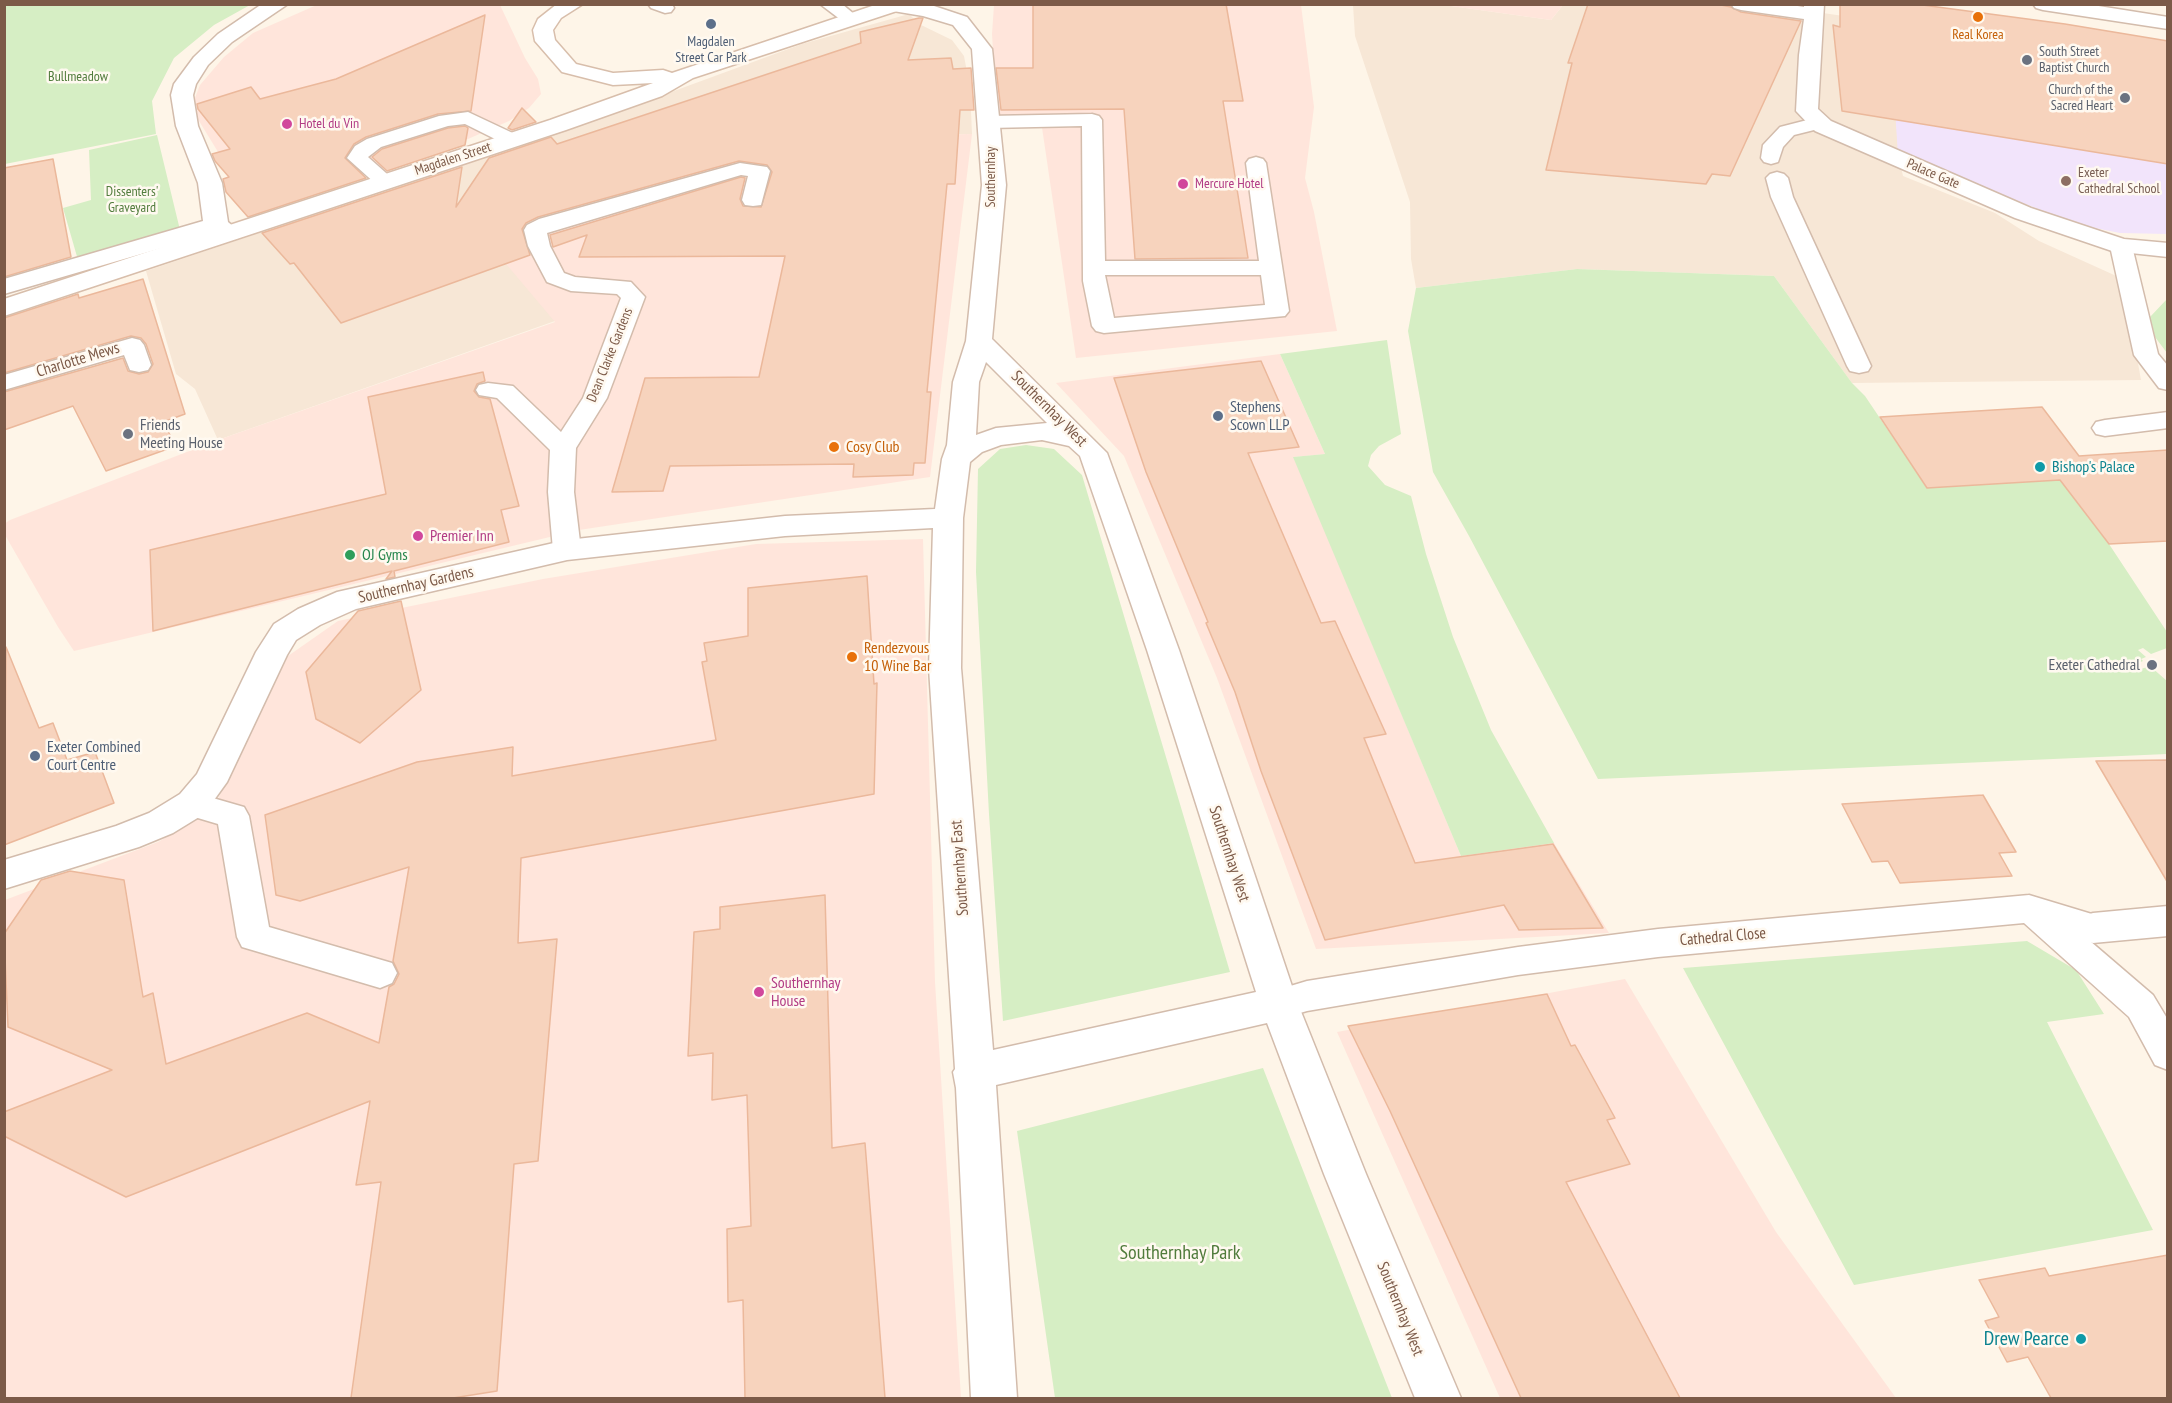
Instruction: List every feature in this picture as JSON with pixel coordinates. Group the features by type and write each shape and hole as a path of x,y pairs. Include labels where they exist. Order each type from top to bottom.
{"street":[{"path":"4,287 223,229 210,183 187,126 182,95 185,84 201,61 225,38 278,4"},
{"path":"518,138 564,97 571,78 569,68 545,41 543,30 545,23 554,14 573,4"},
{"path":"1741,4 1814,10 1809,54 1808,111 1819,123"},
{"path":"2043,4 2168,23"},
{"name":"Magdalen Street","path":"4,308 223,229 384,181 654,91 686,74 857,13 896,5"},
{"name":"Southernhay","path":"896,5 960,13 982,49 994,185 979,341"},
{"path":"569,68 613,79 686,74"},
{"name":"Palace Gate","path":"1819,123 1844,137 2023,213 2121,246 2168,250"},
{"name":"Southernhay West","path":"979,341 1093,453 1163,650 1279,1004 1345,1174 1438,1398"},
{"name":"Southernhay East","path":"979,341 966,382 961,446 956,459 948,518 945,668 960,860 994,1398"},
{"path":"956,459 972,447 996,437 1042,431 1078,439"},
{"name":"Southernhay Gardens","path":"4,875 126,837 161,823 192,804 210,782 272,652 285,632 309,616 348,600 567,550 785,526 948,518"},
{"name":"Cathedral Close","path":"2092,928 2168,921"},
{"path":"973,1072 1279,1004"}],"lane":[{"path":"829,4 857,13"},
{"path":"384,181 357,158 362,150 374,143 446,120 468,118 518,138"},
{"path":"989,122 1092,120 1094,281 1104,326 1277,311 1256,163"},
{"path":"1819,123 1787,131 1773,146 1774,168 1782,197 1859,366"},
{"name":"Dean Clarke Gardens","path":"563,448 595,398 633,297 623,286 571,284 555,277 539,246 535,230 547,224 740,169 760,171 753,200"},
{"path":"2121,246 2146,355 2168,383"},
{"path":"1094,268 1271,268"},
{"name":"Charlotte Mews","path":"4,383 132,345 139,365"},
{"path":"488,390 504,391 563,448 561,492 567,550"},
{"path":"2105,428 2168,420"},
{"path":"192,804 233,816 254,937 380,974"},
{"path":"2029,909 2141,1006 2168,1054"},
{"name":"Cathedral Close","path":"1279,1004 1307,996 1506,963 1658,943 2029,909 2092,928"}],"shaded area":[{"path":"319,4 500,5 525,58 538,79 541,94 529,108 509,121 468,139 255,212 191,108 200,85 224,57 253,33"},
{"path":"1563,4 1551,20 1444,5"},
{"path":"994,5 1301,5 1314,107 1305,178 1314,212 1337,331 1076,358 1040,114 997,115 992,34"},
{"path":"1353,5 1444,5 1551,20 1563,5 1767,5 1997,38 1898,155 1903,176 1995,213 2039,241 2123,279 2141,380 1852,383 1774,276 1577,269 1416,288 1411,259 1410,202 1355,36"},
{"path":"909,14 919,24 952,40 964,56 970,88 972,134 871,136 769,147 678,179 611,185 624,195 587,206 555,321 218,440 195,389 176,374 146,271 595,120 802,44"},
{"name":"Exeter Cathedral School","path":"1894,95 2167,140 2167,234 2120,233 2080,225 1898,155"},
{"path":"972,134 930,477 579,530 74,651 5,535 4,524 10,520 218,440 555,322 485,239 623,195 610,185 662,166 678,179 769,147 871,136"},
{"path":"1280,354 1325,454 1294,457 1461,856 1554,843 1609,933 1316,949 1217,678 1124,456 1056,383"},
{"path":"923,539 935,982 961,1398 5,1398 5,900 158,842 212,811 288,656 338,621 543,579 756,544"},
{"path":"1625,979 1776,1232 1896,1398 1500,1398 1337,1032"}],"green space":[{"name":"Bullmeadow","path":"5,4 250,5 214,25 174,58 152,101 156,134 5,164"},
{"name":"Dissenters' Graveyard","path":"157,135 180,230 78,260 63,208 91,200 89,150"},
{"path":"1577,269 1774,276 1852,383 1865,396 1927,488 2078,479 2073,497 2109,544 2167,632 2167,648 2151,654 2143,648 2138,650 2146,657 2136,664 2141,669 2150,666 2167,681 2167,754 1598,779 1433,472 1408,331 1416,288"},
{"path":"2167,299 2167,353 2155,337 2150,317"},
{"path":"1387,340 1401,434 1379,446 1371,455 1368,466 1385,485 1411,496 1426,554 1453,637 1491,730 1554,843 1461,856 1293,457 1325,454 1280,354"},
{"path":"1026,445 1054,449 1082,475 1230,972 1003,1021 976,572 978,469 1000,449"},
{"path":"2027,941 2076,970 2104,1014 2047,1022 2153,1230 1854,1285 1683,968"},
{"name":"Southernhay Park","path":"1263,1068 1392,1398 1055,1398 1017,1131"}],"building":[{"name":"Mercure Hotel","path":"1033,4 1226,4 1243,101 1223,101 1248,258 1135,259 1124,109 1001,110 996,68 1033,68"},
{"path":"1588,4 1716,4 1741,12 1801,21 1730,176 1712,174 1706,184 1546,170 1572,63 1568,63"},
{"path":"1840,4 1915,4 2065,24 2168,41 2168,164 1842,111 1833,25 1840,27"},
{"name":"Hotel du Vin","path":"485,15 471,111 438,114 366,137 354,144 345,158 366,178 248,217 226,192 223,179 229,177 212,154 230,149 198,109 197,104 251,87 260,99 336,79"},
{"path":"923,18 908,60 951,58 953,69 971,68 974,110 960,110 955,184 947,184 927,392 931,392 925,463 914,463 913,475 853,477 854,464 670,466 663,491 612,492 645,378 759,377 785,256 579,257 587,235 553,247 550,235 741,177 745,178 740,199 743,206 761,207 772,172 767,165 739,161 538,217 526,223 522,229 530,255 341,323 294,263 290,264 262,233 462,167 456,207 489,158 551,137 557,144 861,43 860,32"},
{"path":"522,108 536,122 512,130 508,128"},
{"path":"465,126 468,128 465,145 387,171 372,157 382,149 448,128"},
{"path":"53,159 71,257 4,277 4,168"},
{"path":"143,279 185,414 163,422 176,446 106,471 73,406 4,430 4,392 123,358 128,371 139,374 148,372 153,364 146,344 141,338 131,336 4,373 4,318 78,294 79,298"},
{"path":"1261,361 1299,447 1248,453 1321,623 1335,621 1386,734 1364,738 1415,863 1553,844 1603,928 1519,930 1504,905 1325,940 1261,771 1235,692 1146,472 1114,378"},
{"path":"483,372 485,381 477,384 474,391 479,397 490,399 519,506 501,510 509,542 394,571 395,577 386,579 392,571 153,631 150,550 386,494 368,397"},
{"name":"Bishop's Palace","path":"2042,407 2079,456 2168,450 2168,541 2109,544 2060,480 1927,488 1880,417"},
{"path":"867,576 874,684 877,683 874,794 521,858 518,943 557,939 538,1161 514,1164 497,1391 453,1398 351,1398 381,1182 356,1185 370,1101 126,1197 4,1136 4,1112 112,1070 8,1027 4,934 41,880 70,871 124,880 143,997 153,993 166,1064 307,1013 379,1043 389,987 394,984 399,974 393,961 409,867 300,901 276,895 265,815 417,762 513,747 512,776 716,740 702,662 707,661 704,643 748,636 748,588"},
{"path":"401,601 421,690 360,743 316,719 306,672 358,611"},
{"name":"Exeter Combined Court Centre","path":"6,647 39,728 53,723 67,760 95,752 114,803 4,845"},
{"path":"2168,760 2168,883 2096,761"},
{"path":"1983,795 2016,852 1999,853 2012,876 1900,883 1888,861 1872,862 1842,804"},
{"path":"825,895 832,1148 865,1143 885,1398 745,1398 743,1300 728,1302 727,1229 751,1226 747,1095 712,1100 713,1053 688,1056 694,932 720,929 720,907"},
{"path":"1547,994 1571,1046 1575,1045 1615,1118 1607,1120 1630,1164 1566,1182 1680,1398 1521,1398 1390,1111 1348,1026"},
{"name":"Drew Pearce","path":"2168,1255 2168,1398 2051,1398 2028,1357 2007,1362 1985,1321 1999,1317 1979,1280 2045,1268 2049,1276"}],"place":[{"name":"Real Korea","path":"1978,17"},
{"name":"Magdalen Street Car Park","path":"711,24"},
{"name":"South Street Baptist Church","path":"2027,60"},
{"name":"Church of the Sacred Heart","path":"2125,98"},
{"name":"Hotel du Vin","path":"287,124"},
{"name":"Exeter Cathedral School","path":"2066,181"},
{"name":"Mercure Hotel","path":"1183,184"},
{"name":"Stephens Scown LLP","path":"1218,416"},
{"name":"Friends Meeting House","path":"128,434"},
{"name":"Cosy Club","path":"834,447"},
{"name":"Bishop's Palace","path":"2040,467"},
{"name":"Premier Inn","path":"418,536"},
{"name":"OJ Gyms","path":"350,555"},
{"name":"Rendezvous 10 Wine Bar","path":"852,657"},
{"name":"Exeter Cathedral","path":"2152,665"},
{"name":"Exeter Combined Court Centre","path":"35,756"},
{"name":"Southernhay House","path":"759,992"},
{"name":"Drew Pearce","path":"2081,1339"}]}
